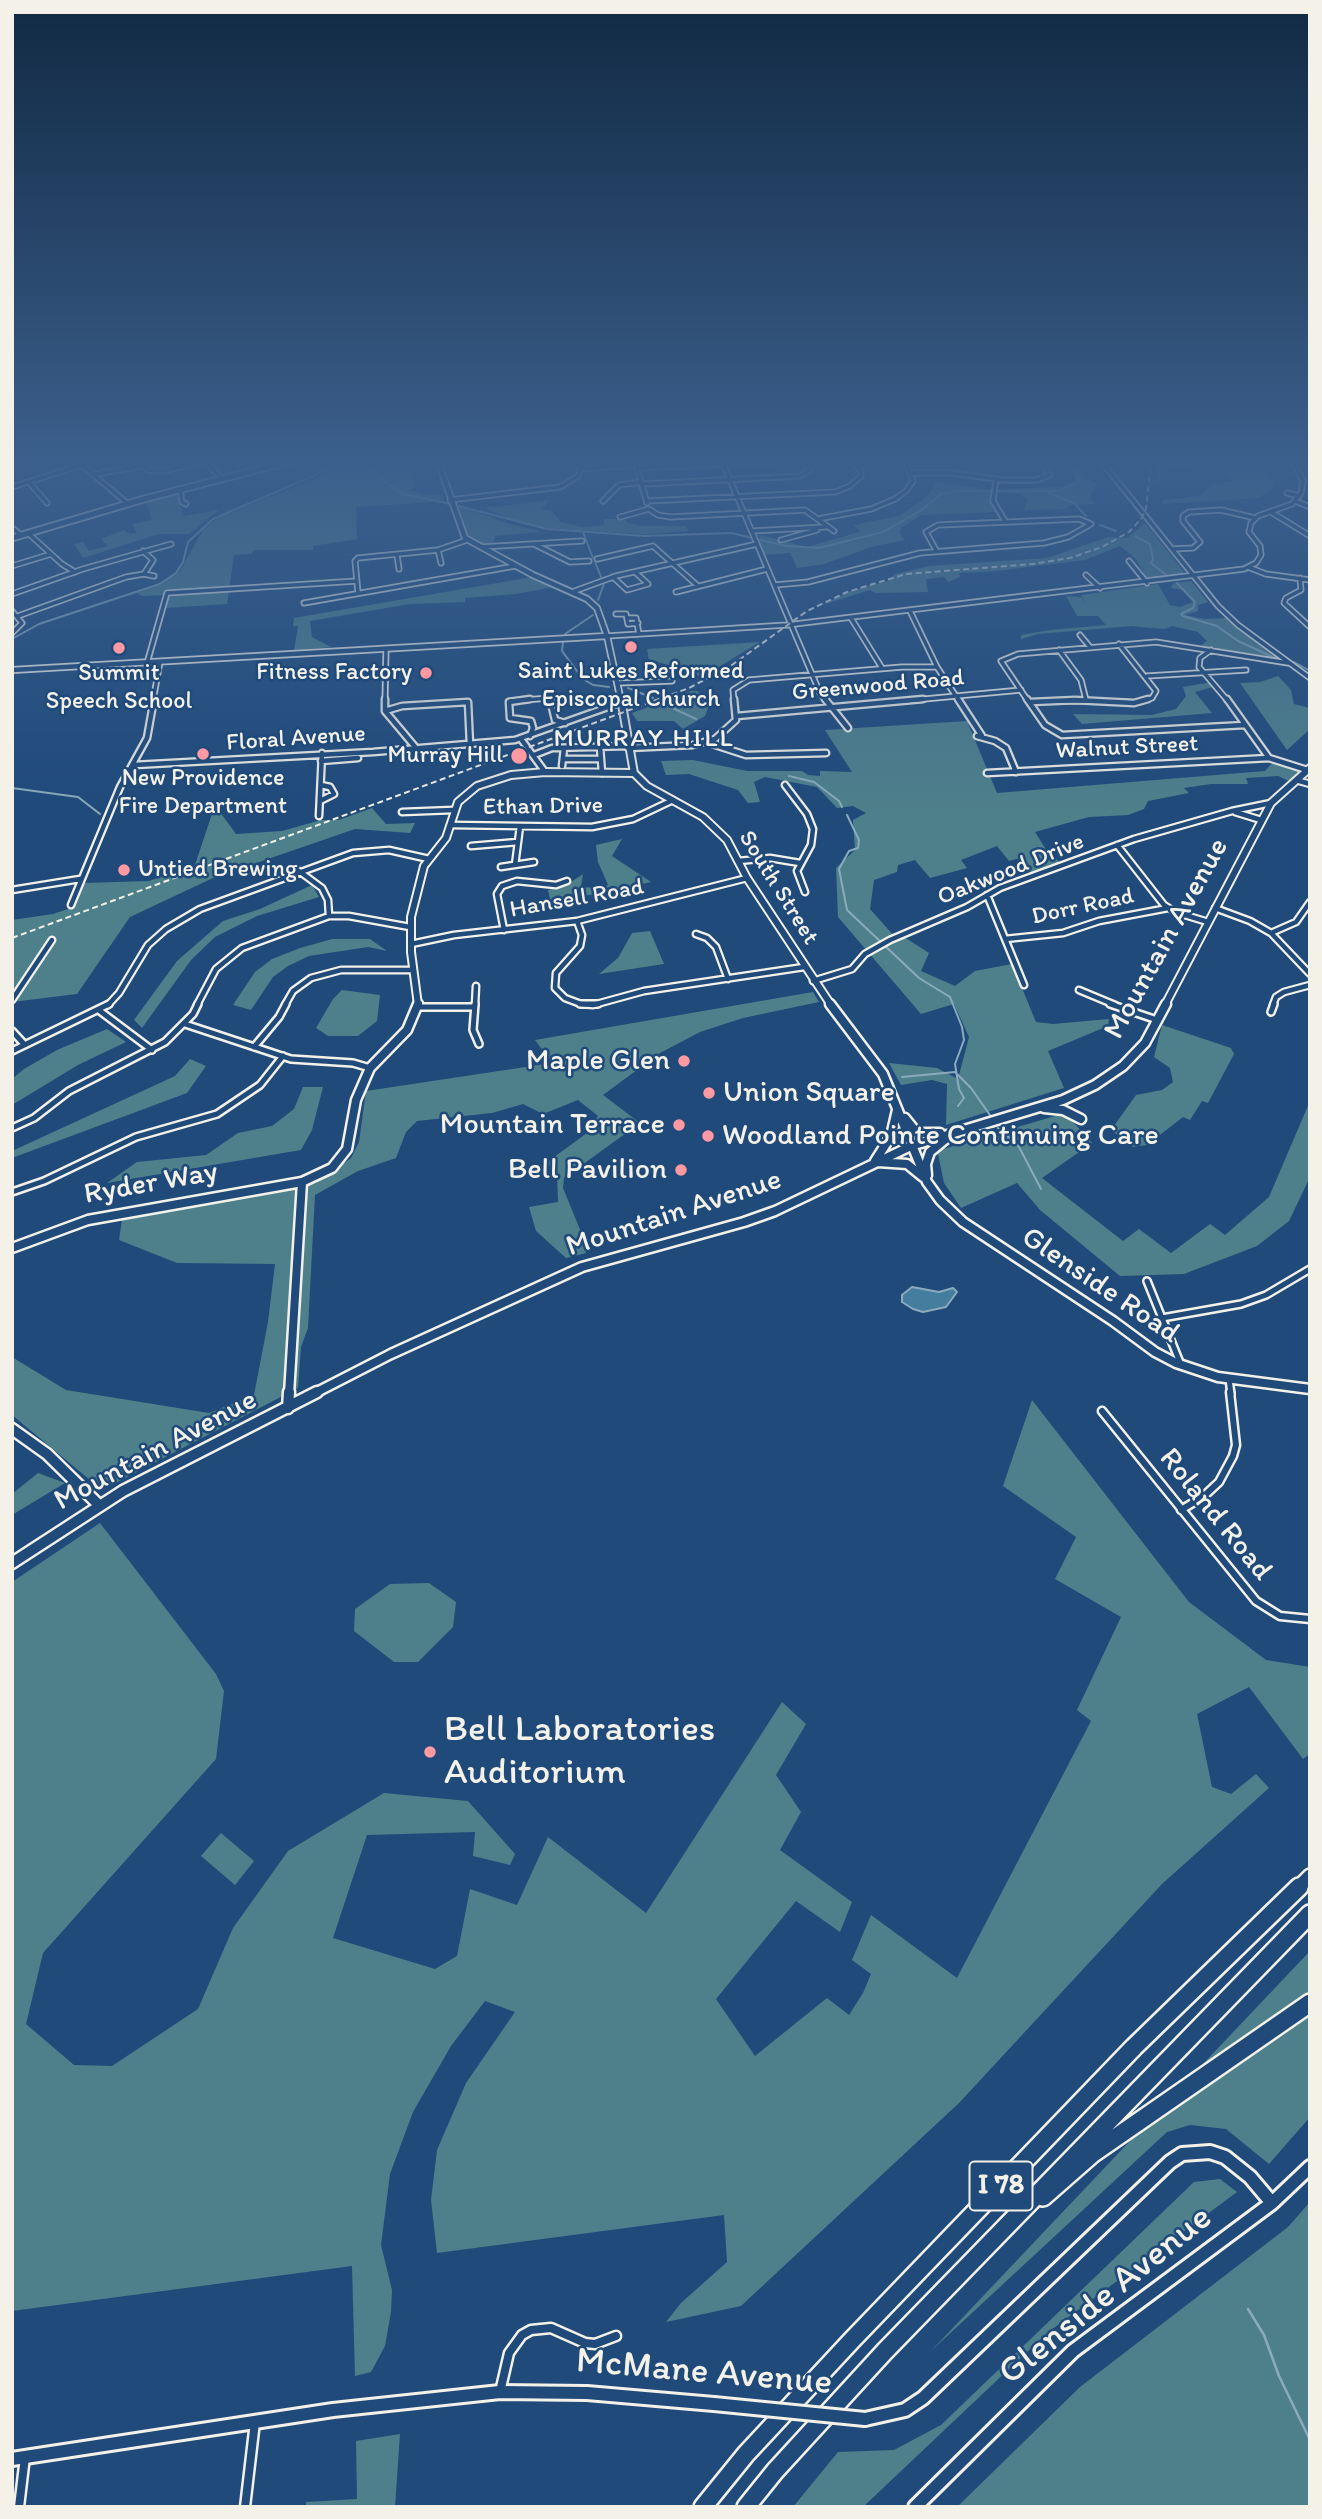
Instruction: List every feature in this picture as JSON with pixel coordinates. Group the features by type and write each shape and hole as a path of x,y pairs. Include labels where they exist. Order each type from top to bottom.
{"highway":[{"name":"I 78","path":"703,2507 746,2454 852,2340 1134,2047 1310,1876"},
{"name":"I 78","path":"746,2507 775,2471 884,2351 1310,1914"},
{"path":"994,2241 1092,2154 1310,2003"}],"street":[{"path":"12,594 56,579"},
{"path":"18,616 122,579"},
{"path":"304,603 442,579"},
{"path":"185,1024 300,1061 353,1063 370,1068 407,1030 418,1007 412,970 410,927 421,874 446,838 453,810 466,793 489,780 511,775 545,772 634,773 618,683 597,608 587,598 543,579"},
{"path":"572,592 609,579"},
{"path":"615,579 627,590 648,584 642,579"},
{"path":"690,579 698,586"},
{"path":"676,592 728,579"},
{"path":"772,579 820,693 848,728"},
{"path":"775,585 822,579"},
{"path":"1090,579 1100,589"},
{"path":"1143,579 1147,583"},
{"path":"12,670 791,625 1182,579"},
{"path":"1195,579 1228,616 1310,678"},
{"path":"1300,579 1301,590 1286,598 1284,603 1310,627"},
{"path":"147,663 164,595 169,592 357,581 358,593"},
{"path":"12,611 22,625 12,633"},
{"path":"910,611 937,667 979,736 1006,748 1016,772"},
{"path":"616,614 636,618 639,634"},
{"path":"851,618 882,668"},
{"path":"1080,635 1090,647"},
{"path":"1245,725 1062,735 1051,730 1001,661 1013,655 1156,642 1288,663"},
{"path":"1031,702 1086,701 1127,704 1149,700 1156,691 1147,676 1119,644"},
{"path":"386,649 385,711 416,748"},
{"path":"1059,650 1081,680 1086,701"},
{"path":"1211,650 1199,660 1202,671 1217,685 1269,758 1308,769"},
{"path":"71,905 120,788 148,738 160,662"},
{"path":"534,755 552,748 706,742 725,733 737,716 732,694 740,684 759,678 882,668 937,667"},
{"path":"1147,676 1246,670"},
{"path":"618,683 673,681"},
{"name":"Greenwood Road","path":"737,716 1021,690"},
{"path":"530,736 533,729 528,719 511,719 510,700 551,698 555,720 551,728"},
{"path":"385,711 402,706 468,702 470,745"},
{"name":"Floral Avenue","path":"134,765 248,760 521,739 622,702"},
{"path":"555,720 565,723"},
{"path":"533,729 541,732"},
{"path":"521,739 545,772"},
{"path":"706,742 733,752 758,756 826,753"},
{"path":"600,747 602,773"},
{"path":"562,766 564,748"},
{"path":"319,816 322,754"},
{"path":"321,761 358,758"},
{"name":"Walnut Street","path":"987,773 1269,758"},
{"path":"563,759 601,759"},
{"name":"Mountain Avenue","path":"12,1563 123,1491 391,1354 582,1267 765,1215 911,1146 1041,1107 1080,1093 1108,1078 1134,1055 1157,1020 1271,803 1308,769"},
{"name":"South Street","path":"634,773 648,786 714,825 813,981 877,1065 897,1107 911,1146"},
{"path":"1296,780 1310,783"},
{"path":"320,801 330,798 334,792 330,787 321,785"},
{"path":"785,785 807,814 813,829 811,845 800,863 797,876 805,892"},
{"name":"Ethan Drive","path":"451,825 606,825 645,815 673,800"},
{"name":"Oakwood Drive","path":"813,981 852,969 876,948 890,940 967,907 987,895 1117,845 1233,811 1271,803"},
{"path":"402,812 453,810"},
{"path":"1233,811 1261,820"},
{"path":"515,865 520,826"},
{"path":"471,846 518,842"},
{"path":"1117,845 1168,908 1208,922"},
{"path":"12,1051 100,1011 119,993 140,954 166,929 201,909 344,855 371,850 398,851 429,859"},
{"path":"738,861 770,858 800,863"},
{"path":"501,867 534,862"},
{"path":"299,871 322,888 328,900 329,916"},
{"name":"Hansell Road","path":"411,943 454,935 577,921 747,878"},
{"path":"12,890 80,879"},
{"path":"504,930 497,894 502,886 517,881 556,885 567,881"},
{"path":"987,895 1024,985"},
{"path":"1271,933 1296,922 1310,902"},
{"name":"Dorr Road","path":"1005,939 1063,933 1098,921 1168,908"},
{"path":"1215,908 1250,921 1271,933 1310,974"},
{"path":"12,1128 34,1118 69,1091 152,1050 185,1024 213,974 230,956 248,945 329,916 349,916 410,927"},
{"path":"577,921 582,935 580,946 554,978 555,988 571,1001 593,1005 644,991 804,967"},
{"path":"696,934 707,938 716,947 728,979"},
{"path":"12,1000 52,940"},
{"path":"254,1047 272,1028 293,991 311,978 335,971 412,970"},
{"path":"1271,1012 1276,997 1310,985"},
{"path":"476,986 473,1030 479,1044"},
{"path":"1079,990 1088,996 1157,1020"},
{"path":"418,1007 473,1007"},
{"path":"100,1011 152,1050"},
{"path":"12,1031 24,1044"},
{"path":"12,1192 44,1181 136,1137 217,1114 260,1085 282,1056"},
{"name":"Ryder Way","path":"12,1248 88,1220 302,1182 328,1172 345,1153 356,1100 370,1068"},
{"path":"897,1107 917,1133 958,1132"},
{"path":"897,1107 891,1136 874,1162 907,1164 927,1182"},
{"path":"1041,1107 1063,1110 1080,1119"},
{"path":"927,1182 926,1164 930,1152 958,1132"},
{"name":"Glenside Road","path":"911,1146 927,1182 962,1222 1113,1321 1154,1352 1181,1365 1229,1379 1310,1389"},
{"path":"288,1408 302,1182"},
{"path":"1162,1318 1241,1304 1266,1295 1309,1271"},
{"path":"1147,1281 1181,1365"},
{"path":"1181,1510 1204,1496 1219,1482 1233,1456 1236,1445 1229,1379"},
{"name":"Roland Road","path":"1102,1411 1260,1605 1280,1616 1310,1619"},
{"path":"15,1434 47,1454 100,1506"},
{"name":"McMane Avenue","path":"18,2458 333,2410 500,2392 587,2393 865,2419 905,2410 923,2398 1170,2162 1182,2154 1210,2152 1225,2157 1244,2171 1272,2203"},
{"name":"Glenside Avenue","path":"915,2507 1073,2351 1272,2203 1310,2167"},
{"path":"500,2392 509,2353 522,2335 531,2330 551,2328 585,2343 595,2344 616,2336"},
{"path":"245,2507 256,2422"},
{"path":"18,2458 19,2507"}],"green space":[{"path":"170,579 231,579 227,604 165,608 168,595 142,596 137,593 161,585"},
{"path":"523,579 535,579 554,587 516,594 465,598 465,602 410,604 310,621 312,637 331,647 294,651 298,626 293,626 294,618"},
{"path":"890,579 930,579 926,579 928,592 875,593 870,590 822,605 853,590"},
{"path":"1191,581 1208,602 1198,605 1198,611 1185,615 1205,619 1226,618 1282,660 1200,646 1207,641 1198,632 1172,626 1165,629 1131,626 1038,634 1021,639 1021,635 1050,630 1106,625 1098,616 1077,616 1066,596 1081,597 1086,603 1081,595 1158,584 1170,605 1180,607 1193,602 1182,590 1171,588 1173,583"},
{"path":"760,642 702,677 681,668 649,660 647,649"},
{"path":"1278,676 1291,690 1294,704 1310,708 1310,729 1287,750 1240,683 1260,682"},
{"path":"1212,682 1216,686 1195,692 1212,713 1082,724 1073,714 1152,715 1176,709 1186,696 1183,687"},
{"path":"697,691 711,700 705,716 683,729 674,721 637,721 632,713"},
{"path":"967,721 997,793 1265,771 1273,762 1301,770 1289,781 1278,776 1246,778 1248,784 1211,784 1184,788 1189,793 1148,801 1144,809 1128,815 1089,817 1035,832 1047,851 1063,865 1031,875 1020,858 1009,861 997,846 961,860 967,868 930,878 915,860 898,865 897,872 874,880 870,909 895,937 901,935 929,953 921,971 955,986 975,971 1012,964 1036,1022 1053,1024 1109,1019 1108,1026 1048,1051 1064,1088 946,1125 947,1084 932,1080 901,1085 889,1063 937,1068 958,1079 969,1037 954,1004 921,1014 838,917 836,868 855,850 853,820 866,813 853,806 837,808 817,787 765,777 754,782 760,802 748,803 738,790 689,774 666,775 661,761 693,760 747,771 802,771 808,775 820,776 820,771 852,772 825,730"},
{"path":"215,805 236,834 282,831 321,820 339,820 372,808 386,824 415,823 410,833 355,829 213,878 130,917 77,994 12,1002 12,920 53,914 74,907 83,883 149,881 195,865"},
{"path":"622,839 612,856 651,882 527,908 527,904 550,899 548,890 565,886 583,874 581,887 597,888 608,885 598,862 596,845"},
{"path":"312,885 319,897 257,916 215,937 191,960 142,1028 134,1020 177,961 223,921 260,909"},
{"path":"650,931 664,964 599,974 618,958 632,933"},
{"path":"332,939 370,939 387,951 368,947 309,956 273,977 251,1010 233,1005 255,972 272,959"},
{"path":"342,990 380,995 377,1021 358,1036 328,1036 316,1028 333,999"},
{"path":"813,992 819,1002 743,1018 700,1032 660,1053 603,1095 640,1123 564,1178 563,1188 581,1232 586,1253 566,1258 536,1231 529,1207 558,1202 557,1172 546,1163 587,1133 598,1116 578,1100 543,1114 523,1104 492,1113 417,1121 406,1132 396,1158 358,1171 315,1195 308,1328 301,1347 298,1388 102,1490 12,1415 12,1357 66,1390 209,1413 254,1395 268,1322 275,1264 177,1263 119,1240 123,1213 316,1183 351,1158 359,1142 366,1091 552,1063 535,1040"},
{"path":"1162,1025 1231,1048 1234,1054 1208,1103 1202,1101 1190,1120 1183,1117 1147,1145 1133,1147 1111,1130 1136,1095 1162,1090 1173,1082 1170,1068 1154,1057"},
{"path":"107,1029 126,1042 78,1065 12,1105 12,1079 24,1069 57,1050"},
{"path":"190,1059 206,1066 187,1093 12,1158 12,1151 175,1076"},
{"path":"303,1087 323,1087 312,1130 301,1150 107,1183 137,1162 206,1155 238,1133 272,1126 294,1109"},
{"path":"1310,1101 1310,1177 1289,1221 1257,1246 1184,1274 1120,1276 1040,1210 1017,1183 961,1208 944,1183 938,1154 940,1150 1065,1113 1092,1143 1042,1178 1123,1241 1139,1229 1171,1253 1210,1224 1225,1235 1269,1197"},
{"path":"1032,1400 1189,1602 1266,1660 1310,1667 1310,1754 1303,1759 1249,1687 1197,1714 1212,1787 1231,1794 1256,1774 1269,1788 1162,1884 959,2103 741,2306 666,2322 681,2303 727,2262 724,2215 437,2253 431,2200 437,2150 466,2083 515,2012 485,2001 451,2046 413,2112 390,2174 381,2245 392,2290 391,2312 385,2346 371,2372 355,2376 352,2266 12,2311 12,1582 100,1523 216,1674 224,1691 216,1759 43,1953 26,2024 74,2065 112,2066 198,2009 233,1928 288,1851 384,1793 468,1801 515,1854 510,1865 473,1856 475,1832 367,1835 333,1938 435,1969 457,1956 470,1889 517,1905 548,1837 646,1913 782,1702 806,1724 776,1775 801,1812 780,1850 852,1902 840,1932 796,1901 716,1999 755,2056 827,1998 849,2015 871,1974 852,1960 871,1915 957,1978 1091,1721 1077,1710 1121,1617 1055,1579 1076,1537 1003,1486"},
{"path":"38,1473 65,1483 12,1515 12,1494"},
{"path":"429,1583 456,1602 453,1627 418,1662 394,1662 354,1631 355,1609 390,1584"},
{"path":"221,1833 254,1861 235,1885 201,1856"},
{"path":"1310,1951 1310,2117 1269,2164 1226,2129 1190,2125 1167,2132 931,2351"},
{"path":"1220,2179 1237,2192 1047,2333 863,2507 793,2507 838,2452 894,2450 941,2425 1194,2182"},
{"path":"1310,2202 1310,2507 957,2507 1080,2387 1288,2227"},
{"path":"400,2434 395,2507 306,2507 306,2502 357,2499 356,2441"}],"water":[{"path":"912,1287 939,1292 953,1288 957,1292 946,1307 923,1312 902,1302 902,1295"}],"waterway":[{"path":"12,639 39,624 160,584 168,579"},
{"path":"1177,583 1195,602 1193,608 1181,614 1183,616 1217,626 1238,641 1275,658"},
{"path":"598,600 604,584"},
{"path":"565,634 593,615"},
{"path":"563,642 562,651 583,679 593,685 609,687"},
{"path":"1294,662 1310,671"},
{"path":"628,688 653,698"},
{"path":"664,704 696,719"},
{"path":"789,776 814,782 839,801 842,807"},
{"path":"12,788 78,797 100,814"},
{"path":"847,815 859,840 858,848 849,851 839,869 847,910 919,978 950,997 962,1027 964,1040 955,1064 957,1074"},
{"path":"902,1077 957,1074"},
{"path":"957,1074 971,1088 992,1118"},
{"path":"957,1074 959,1089 964,1098 958,1106"},
{"path":"998,1128 1018,1145 1041,1189"},
{"path":"1248,2309 1264,2335 1279,2376 1310,2440"}],"railway":[{"path":"12,938 689,688 732,665 807,611 847,592 891,579"}],"place":[{"name":"Saint Lukes Reformed Episcopal Church","path":"631,647"},
{"name":"Summit Speech School","path":"119,648"},
{"name":"Fitness Factory","path":"426,673"},
{"name":"New Providence Fire Department","path":"203,754"},
{"name":"Murray Hill","path":"519,756"},
{"name":"Untied Brewing","path":"124,870"},
{"name":"Maple Glen","path":"684,1061"},
{"name":"Union Square","path":"709,1093"},
{"name":"Mountain Terrace","path":"679,1125"},
{"name":"Woodland Pointe Continuing Care","path":"708,1136"},
{"name":"Bell Pavilion","path":"681,1170"},
{"name":"Bell Laboratories Auditorium","path":"430,1752"}],"district":[{"name":"MURRAY HILL","path":"644,739"}]}
